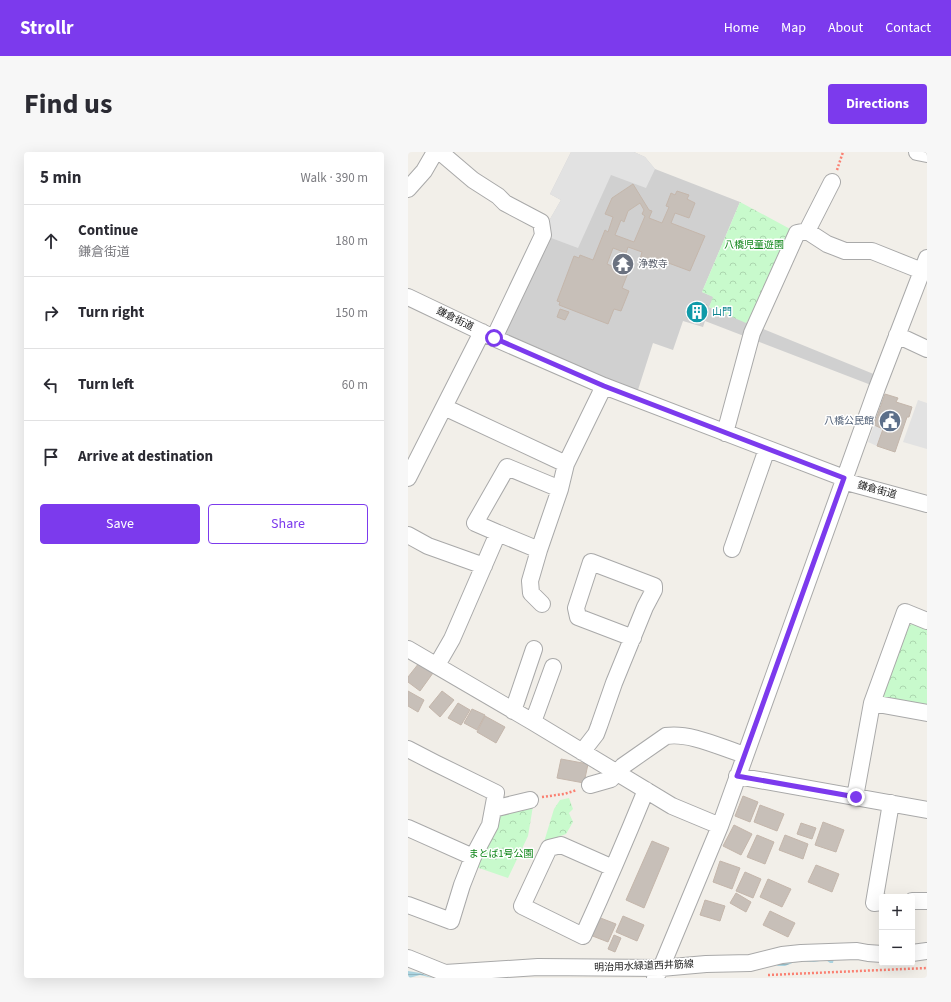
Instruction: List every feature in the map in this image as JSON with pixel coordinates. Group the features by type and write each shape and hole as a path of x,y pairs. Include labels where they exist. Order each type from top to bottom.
{"street":[{"path":"408,188 424,171 435,152"},
{"path":"408,478 444,407 488,335 543,235 541,222 505,203 498,196 473,180 440,152"},
{"path":"917,152 927,154"},
{"path":"807,231 832,182"},
{"path":"658,973 720,826 844,478 897,335 925,266 872,251 845,250 827,244 807,231 797,233 752,333 724,433"},
{"name":"鎌倉街道","path":"408,297 488,335 604,386 844,478 850,483 927,504"},
{"path":"897,335 927,349"},
{"path":"542,604 531,593 530,581 560,489 566,464 604,386"},
{"path":"444,407 566,464"},
{"path":"732,549 767,449"},
{"path":"539,550 475,523 507,467 560,489"},
{"path":"437,665 452,639 498,533"},
{"path":"408,535 428,546 484,566"},
{"path":"582,752 596,734 614,683 654,590 654,586 591,562 576,608 578,617 633,638"},
{"path":"856,797 872,703 905,612 927,620"},
{"path":"408,649 672,806 720,826"},
{"path":"513,711 534,649"},
{"path":"533,722 554,667"},
{"path":"872,703 927,713"},
{"path":"590,785 611,778 618,773 623,766 666,736 674,735 694,738 745,755"},
{"path":"408,749 496,793 490,825 473,857 462,885 451,922 408,905"},
{"path":"737,776 927,810"},
{"path":"613,868 561,845 549,848 522,906 583,936 613,868 646,790"},
{"path":"492,809 530,800"},
{"path":"879,902 874,903 891,804"},
{"path":"408,828 473,857"},
{"path":"915,901 927,901"},
{"name":"明治用水緑道西井筋線","path":"408,958 445,973 538,967 658,973 706,964 750,963 796,953 857,951 879,954"},
{"path":"915,952 927,951"}],"path":[{"path":"530,800 564,794 590,785"},
{"path":"763,975 771,976 927,968"}],"shaded area":[{"name":"浄教寺","path":"571,152 634,152 645,157 655,169 740,202 702,292 714,297 709,307 876,375 871,385 705,321 703,327 683,321 673,350 653,343 637,393 505,338 503,331 546,226 561,200 550,194"},
{"path":"571,152 634,152 645,157 655,169 646,188 611,175 578,248 546,236 546,226 561,200 550,194"},
{"path":"918,400 927,403 927,449 903,442"},
{"path":"874,425 883,429 877,446 868,442"}],"green space":[{"name":"八橋児童遊園","path":"740,202 792,230 753,314 746,323 709,307 713,297 702,292"},
{"path":"912,624 927,629 927,706 884,698 882,693 907,626"},
{"path":"569,798 573,809 569,813 573,822 566,834 544,842 554,809 560,800"},
{"name":"まとば1号公園","path":"533,806 528,836 508,878 476,867 499,816 505,811"}],"water":[{"path":"834,958 833,963 826,960 814,962 803,961"},
{"path":"772,962 779,964 794,962 785,966 778,966"},
{"path":"408,971 420,973 433,978 420,975 409,978"}],"building":[{"path":"633,184 649,210 652,211 649,218 662,223 669,207 666,206 671,193 675,195 677,191 689,195 687,199 695,203 689,218 675,213 671,223 705,236 690,271 655,258 653,264 640,259 642,252 628,247 626,253 613,248 607,264 628,273 622,288 629,291 621,311 614,309 608,324 559,305 560,302 557,301 574,256 579,258 580,255 593,260 605,230 608,232 613,217 605,214 612,198","holes":["640,203 644,210 642,214 645,216 634,242 615,235 621,220 624,222 628,211"]},
{"name":"山門","path":"693,301 707,305 701,323 687,318"},
{"path":"560,309 569,312 565,320 557,317"},
{"name":"八橋公民館","path":"885,394 898,398 896,402 912,407 895,452 877,446 883,429 874,425"},
{"path":"419,663 433,673 420,691 408,682 408,677"},
{"path":"408,691 424,700 418,712 408,706"},
{"path":"442,691 454,700 440,717 429,707"},
{"path":"458,703 470,710 461,725 448,718"},
{"path":"472,709 485,715 477,730 464,723"},
{"path":"485,716 505,727 496,743 477,732"},
{"path":"561,759 588,764 584,783 557,778"},
{"path":"743,796 758,802 750,822 735,816"},
{"path":"760,805 784,814 777,831 754,822"},
{"path":"823,822 844,830 836,852 815,845"},
{"path":"801,823 816,828 812,839 797,834"},
{"path":"734,825 752,834 741,855 723,846"},
{"path":"757,835 774,842 765,864 747,857"},
{"path":"785,835 808,844 803,859 779,850"},
{"path":"652,841 669,848 644,908 626,900"},
{"path":"720,861 740,868 732,889 713,882"},
{"path":"816,865 839,874 832,892 808,882"},
{"path":"745,872 761,879 753,898 736,891"},
{"path":"768,879 791,889 782,907 760,897"},
{"path":"736,893 751,902 746,912 730,903"},
{"path":"705,900 725,906 720,921 700,915"},
{"path":"770,911 795,923 788,937 763,925"},
{"path":"623,916 644,925 637,941 616,932"},
{"path":"598,917 616,924 608,942 590,935"},
{"path":"614,935 621,938 615,952 608,949"}],"place":[{"name":"浄教寺","path":"623,264"},
{"name":"山門","path":"697,312"},
{"name":"八橋公民館","path":"890,421"}],"route":[{"path":"494,338 604,386 844,478 737,776 856,797"}]}
